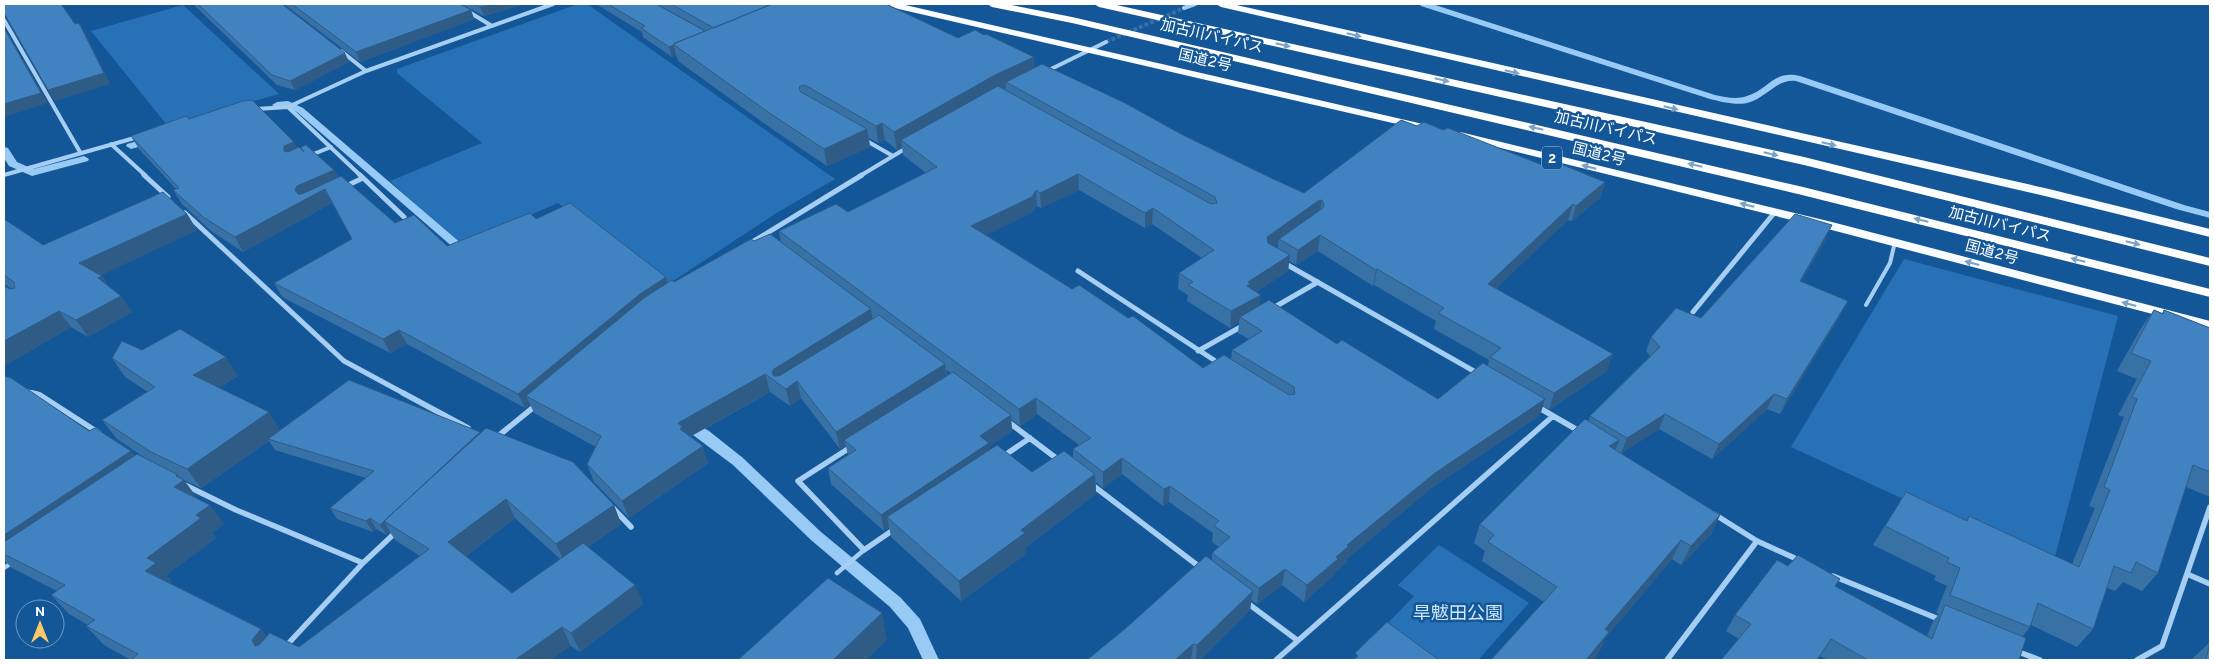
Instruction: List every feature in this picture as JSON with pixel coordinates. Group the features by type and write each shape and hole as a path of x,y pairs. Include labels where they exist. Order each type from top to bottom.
{"highway":[{"name":"国道2号","path":"890,4 1090,49 1775,212 2210,325"},
{"name":"加古川バイパス","path":"992,4 1072,20 1803,191 2210,293"},
{"name":"加古川バイパス","path":"1099,4 1804,161 2210,262"},
{"path":"1221,4 2049,193 2210,233"}],"street":[{"path":"456,4 492,26"},
{"path":"250,110 288,107 366,71 553,4"},
{"path":"1184,8 1195,4"},
{"path":"4,20 80,152"},
{"path":"1040,75 1106,42"},
{"path":"335,47 366,71"},
{"path":"288,107 404,217"},
{"path":"4,175 80,152 148,135"},
{"path":"862,138 893,156"},
{"path":"111,144 170,198"},
{"path":"745,246 910,146"},
{"path":"303,158 331,147"},
{"path":"339,189 363,178"},
{"path":"177,205 344,361 475,432"},
{"path":"1692,312 1775,212"},
{"path":"761,236 768,241"},
{"path":"1277,259 1486,378"},
{"path":"1078,271 1223,366"},
{"path":"1267,311 1318,282"},
{"path":"1198,350 1250,321"},
{"path":"22,390 40,395 107,438"},
{"path":"1528,402 1588,437"},
{"path":"502,442 492,441 536,404"},
{"path":"1000,416 1069,468"},
{"path":"1276,660 1554,416"},
{"path":"996,460 1030,438"},
{"path":"856,444 798,481 863,551 906,522"},
{"path":"1085,480 1210,575"},
{"path":"180,483 236,510 363,563"},
{"path":"610,505 631,527"},
{"path":"2137,660 2162,646 2210,508"},
{"path":"1706,510 1757,541 1809,565"},
{"path":"284,647 363,563 399,529"},
{"path":"1667,660 1757,541"},
{"path":"1826,573 1951,624"},
{"path":"2187,574 2210,584"},
{"path":"1242,599 1297,640"},
{"path":"2013,649 2040,660"}],"lane":[{"path":"1866,304 1890,263 1894,242"},
{"path":"837,572 863,551"},
{"path":"4,568 19,558"}],"green space":[{"path":"578,4 587,4 835,179 778,212 667,285 558,203 460,245 390,181 482,143 397,73 397,69"},
{"path":"183,5 279,94 167,125 91,31"},
{"path":"1904,259 2118,316 2052,568 1791,447"},
{"name":"旱魃田公園","path":"1439,545 1529,603 1478,660 1419,660 1379,632 1414,596 1398,585"}],"building":[{"path":"4,4 61,4 75,24 79,23 104,73 48,90 4,13"},
{"path":"198,4 282,4 345,53 290,81 272,75"},
{"path":"292,4 460,4 471,10 356,52"},
{"path":"474,4 492,4 480,7"},
{"path":"608,4 656,4 705,31 669,47 641,28 645,26"},
{"path":"671,4 772,4 714,28"},
{"path":"772,4 886,4 958,38 975,30 1034,57 995,75 894,132 882,123 876,126 805,85 800,86 801,92 867,129 824,149 768,112 673,44"},
{"path":"4,28 41,93 4,104"},
{"path":"1042,64 1125,103 1181,134 1304,193 1401,120 1417,126 1424,122 1443,130 1448,128 1555,170 1563,165 1605,182 1576,206 1573,204 1488,284 1613,354 1554,393 1490,357 1501,348 1438,313 1444,308 1376,270 1320,235 1298,250 1279,239 1323,208 1322,200 1267,237 1268,243 1290,255 1248,282 1250,284 1247,286 1261,295 1231,311 1188,285 1193,282 1179,273 1214,250 1153,208 1145,213 1078,174 1040,193 1036,190 1032,197 971,226 1072,289 1079,285 1128,318 1133,316 1203,368 1224,355 1289,395 1295,394 1294,387 1232,350 1262,331 1240,317 1269,300 1337,344 1342,340 1438,399 1483,363 1545,399 1435,473 1347,545 1349,546 1336,557 1338,559 1307,585 1285,569 1259,588 1212,553 1230,537 1214,526 1219,521 1170,486 1164,489 1122,458 1103,472 1073,449 1091,438 1036,398 1019,409 779,231 836,204 848,212 937,167 901,140 998,86 1211,204 1217,203 1215,197 1006,82"},
{"path":"252,100 294,142 284,146 284,151 288,152 299,147 304,152 301,147 306,145 334,170 297,186 295,190 298,194 302,194 341,176 395,223 414,215 447,246 530,213 536,219 570,203 666,277 640,294 518,394 399,330 383,339 274,283 352,239 325,189 235,237 203,217 173,190 179,188 131,136 186,116 189,119 243,101"},
{"path":"163,192 187,214 79,263 102,276 98,278 121,296 76,320 59,311 4,341 4,286 10,289 15,288 14,282 4,275 4,219 43,245"},
{"path":"1795,214 1832,225 1800,281 1848,301 1787,399 1774,394 1719,444 1665,414 1627,438 1590,416 1660,347 1651,337 1676,308 1701,318"},
{"path":"770,234 871,309 774,369 772,372 774,376 779,376 879,315 945,364 836,432 797,381 786,389 765,374 678,423 683,427 680,429 703,446 622,501 587,464 601,436 526,396 644,298 672,280 674,282 751,239 754,241"},
{"path":"2154,310 2163,314 2164,310 2210,328 2210,472 2193,465 2158,573 2136,562 2131,573 2114,566 2093,629 2038,603 2030,627 1950,595 1960,568 1947,562 1949,558 1885,526 1906,492 1967,521 1969,516 2079,567 2110,490 2104,487 2137,399 2132,397 2151,361 2131,353"},
{"path":"180,329 226,357 193,375 269,412 187,469 151,452 102,420 155,387 112,358 122,341 142,350"},
{"path":"953,372 1011,415 980,436 989,443 881,515 828,468 856,450 844,440"},
{"path":"4,376 11,378 89,431 95,428 131,451 4,535"},
{"path":"349,380 480,432 380,525 370,518 366,521 330,508 374,471 268,439"},
{"path":"1585,419 1619,440 1609,446 1720,515 1691,546 1681,540 1605,629 1609,632 1586,660 1491,660 1557,587 1488,542 1494,535 1480,524"},
{"path":"486,428 573,462 614,505 556,544 506,499 448,542 512,593 583,543 635,585 571,633 562,627 515,660 131,660 138,654 86,626 95,620 65,603 65,599 58,599 51,595 65,585 4,554 4,542 137,454 178,475 176,476 184,480 174,487 210,505 196,515 201,518 147,558 156,563 145,571 261,629 252,640 255,646 259,645 270,633 299,647 429,549 384,521"},
{"path":"997,445 1032,472 1064,451 1095,474 1021,530 1025,533 959,581 887,517"},
{"path":"1798,555 1840,579 1835,586 1932,639 1945,605 2026,638 2019,660 1868,660 1831,639 1817,660 1721,660 1751,624 1735,615 1777,560 1788,566"},
{"path":"1206,556 1253,591 1197,645 1193,644 1175,660 1087,660 1126,628"},
{"path":"828,578 882,613 833,660 738,660"},
{"path":"1387,622 1439,660 1353,660 1358,656 1355,653"},
{"path":"2210,642 2210,660 2206,660"}],"waterway":[{"path":"1424,4 1713,97 1732,101 1750,99 1784,77 1797,78 2180,207 2210,215"},
{"path":"277,105 288,104 300,110 466,253"},
{"path":"131,146 152,140"},
{"path":"4,150 13,164 32,173 84,159"},
{"path":"686,423 738,462 816,536 896,602 914,623 931,660"}],"tunnel":[{"path":"1106,42 1184,8"}]}
